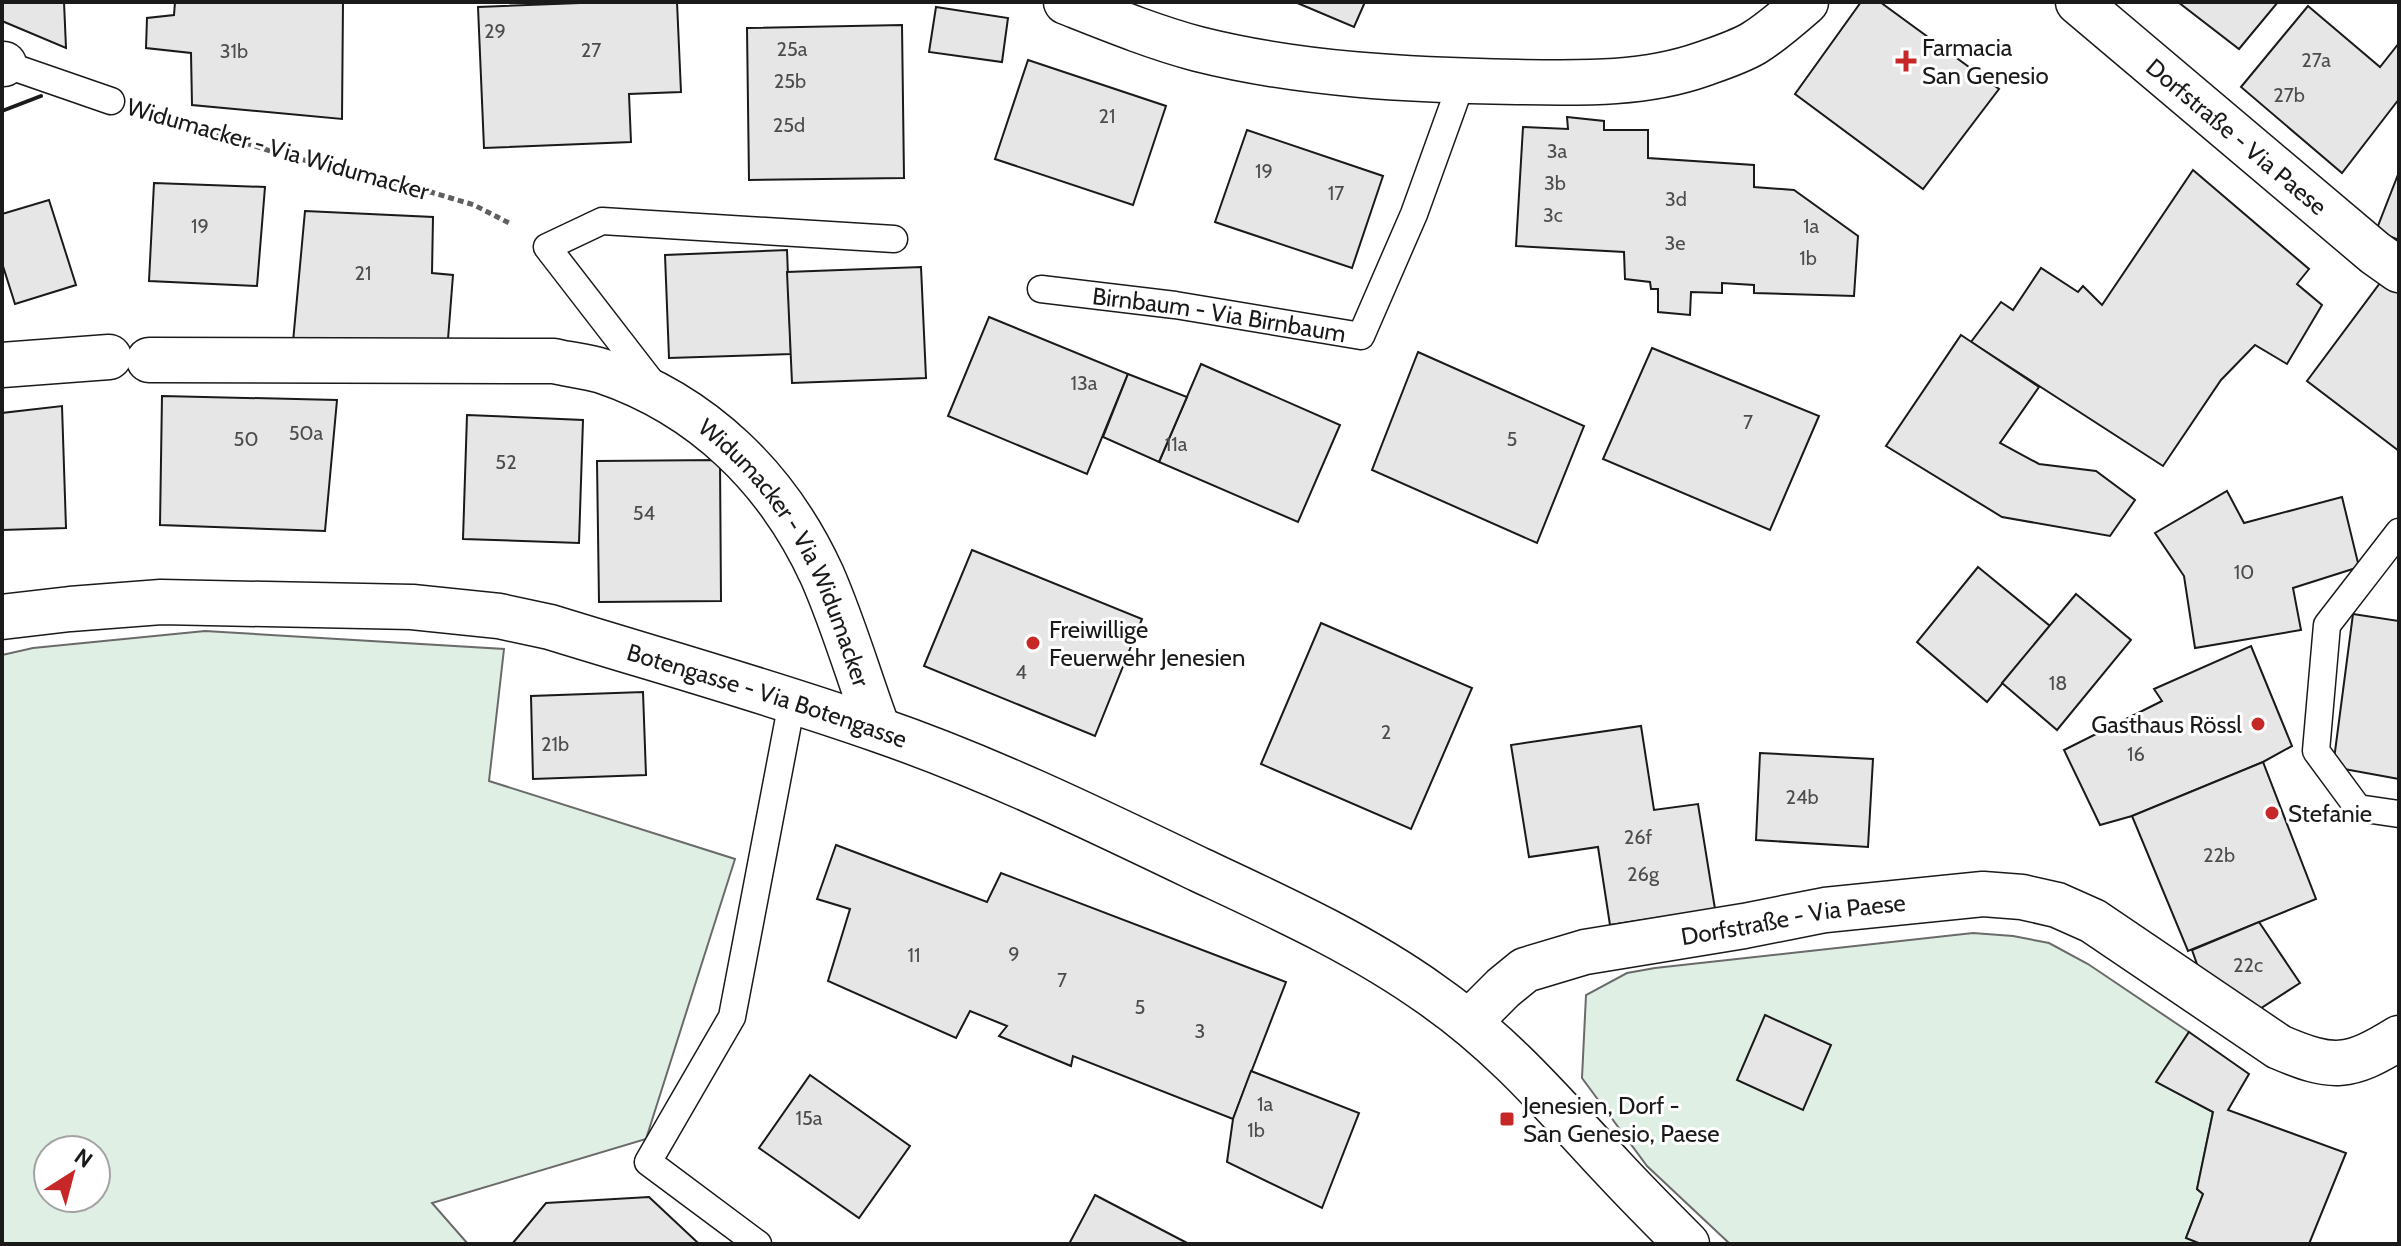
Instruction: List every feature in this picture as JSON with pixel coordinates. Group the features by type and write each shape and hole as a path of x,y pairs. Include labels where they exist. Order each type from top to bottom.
{"street":[{"path":"1066,2 1123,25 1195,48 1250,60 1346,73 1462,81 1591,83 1653,77 1702,64 1753,44 1806,2"},
{"name":"Dorfstraße - Via Paese","path":"2078,2 2399,270"},
{"name":"Widumacker - Via Widumacker","path":"2,365 129,358 554,361 601,371 663,397 738,453 767,483 786,509 823,577 878,729"},
{"name":"Botengasse - Via Botengasse","path":"2,617 161,602 412,607 499,616 550,627 878,729 1064,805 1361,950 1433,995 1469,1022"},
{"name":"Dorfstraße - Via Paese","path":"1469,1022 1525,970 1585,952 1825,910 1983,894 2022,897 2057,905 2093,921 2279,1047 2311,1060 2342,1064 2370,1056 2399,1038"},
{"path":"1469,1022 1537,1084 1612,1168 1687,1244"}],"lane":[{"name":"Widumacker - Via Widumacker","path":"3,65 111,101"},
{"name":"Birnbaum - Via Birnbaum","path":"1041,289 1175,305 1361,336 1414,214 1462,81"},
{"path":"547,247 602,221 894,239"},
{"name":"Widumacker - Via Widumacker","path":"547,247 663,397"},
{"path":"2399,532 2327,625 2316,751 2358,808 2399,814"},
{"path":"758,1244 648,1162 732,1017 792,702"}],"path":[{"name":"Widumacker - Via Widumacker","path":"111,101 280,154 474,205 520,228 547,247"}],"green space":[{"path":"205,631 504,649 489,781 735,859 646,1139 432,1203 468,1244 2,1244 2,655 33,648"},
{"path":"1973,933 2049,943 2088,964 2189,1032 2157,1082 2213,1112 2197,1189 2203,1194 2186,1238 2201,1244 1730,1244 1647,1166 1582,1078 1586,995 1627,973"}],"building":[{"path":"2,2 64,2 66,48 2,21"},
{"path":"175,2 343,2 342,119 192,105 191,53 146,48 147,18 174,15"},
{"path":"677,2 681,92 629,94 631,142 484,148 478,7"},
{"path":"1295,2 1365,2 1354,27"},
{"path":"1861,2 1880,2 1999,89 1923,189 1795,94"},
{"path":"2178,2 2278,2 2239,49"},
{"path":"2308,6 2380,67 2399,43 2399,99 2342,173 2241,87"},
{"path":"936,7 1008,18 1002,62 929,52"},
{"path":"902,25 904,178 749,180 747,28"},
{"path":"1028,60 1166,106 1133,205 995,159"},
{"path":"1567,117 1604,121 1604,130 1648,130 1648,158 1754,165 1754,187 1794,190 1858,236 1854,296 1754,293 1754,285 1722,283 1722,293 1691,292 1690,315 1658,312 1658,289 1651,289 1650,282 1625,279 1624,252 1516,246 1523,127 1568,129"},
{"path":"1247,130 1383,176 1352,268 1215,222"},
{"path":"2193,170 2309,269 2297,284 2322,305 2287,364 2255,345 2221,380 2163,466 1971,342 2001,302 2013,310 2041,268 2078,292 2083,286 2102,305"},
{"path":"2399,172 2399,240 2376,231"},
{"path":"154,183 265,187 257,286 149,281"},
{"path":"49,200 76,285 15,304 2,263 2,214"},
{"path":"305,211 433,217 432,273 453,275 447,352 293,342"},
{"path":"787,250 791,354 669,358 665,255"},
{"path":"921,267 926,378 792,383 787,272"},
{"path":"2383,279 2399,291 2399,451 2307,381"},
{"path":"989,317 1128,374 1087,474 948,416"},
{"path":"1961,335 2039,387 2000,443 2039,464 2096,471 2135,500 2110,536 2002,517 1886,446"},
{"path":"1652,348 1819,416 1770,530 1603,459"},
{"path":"1418,352 1584,426 1537,543 1372,470"},
{"path":"1201,364 1340,425 1298,522 1159,462"},
{"path":"1128,374 1187,397 1159,462 1103,437"},
{"path":"162,396 337,400 325,531 160,525"},
{"path":"62,406 66,528 2,530 2,413"},
{"path":"467,415 583,420 579,543 463,539"},
{"path":"720,460 721,601 599,602 597,461"},
{"path":"2227,491 2244,523 2342,497 2359,567 2293,588 2301,630 2195,648 2184,576 2155,533"},
{"name":"Freiwillige Feuerwehr Jenesien","path":"972,550 1142,619 1095,736 924,666"},
{"path":"1978,567 2050,626 1987,702 1917,642"},
{"path":"2076,594 2131,640 2057,730 2002,683"},
{"path":"2353,614 2399,621 2399,779 2333,767"},
{"path":"1321,623 1472,688 1411,829 1261,764"},
{"path":"2251,646 2292,746 2263,762 2132,816 2100,825 2064,750 2162,701 2154,689"},
{"path":"643,692 646,775 533,779 531,696"},
{"path":"1641,726 1654,810 1698,804 1715,909 1610,925 1598,847 1529,857 1511,745"},
{"path":"1760,753 1873,759 1868,847 1756,840"},
{"path":"2263,762 2316,899 2188,951 2132,816"},
{"path":"836,845 987,902 1001,873 1286,982 1233,1119 1073,1056 1071,1066 999,1036 1007,1026 970,1011 956,1038 828,981 850,909 817,899"},
{"path":"2259,922 2300,983 2255,1012 2203,981 2192,950"},
{"path":"1765,1015 1831,1045 1803,1110 1737,1080"},
{"path":"2189,1032 2249,1074 2228,1110 2346,1153 2309,1244 2201,1244 2186,1238 2203,1194 2197,1189 2213,1112 2156,1082"},
{"path":"1251,1071 1359,1113 1322,1208 1227,1162 1233,1119"},
{"path":"810,1075 910,1146 859,1218 759,1148"},
{"path":"1095,1195 1189,1244 1069,1244"},
{"path":"649,1197 697,1242 512,1244 546,1203"}],"wall":[{"path":"2,111 41,96"}],"place":[{"name":"Farmacia San Genesio","path":"1906,61"},
{"name":"Freiwillige Feuerwehr Jenesien","path":"1033,643"},
{"name":"Gasthaus Rössl","path":"2258,724"},
{"name":"Stefanie","path":"2272,813"},
{"name":"Jenesien, Dorf - San Genesio, Paese","path":"1507,1119"}]}
